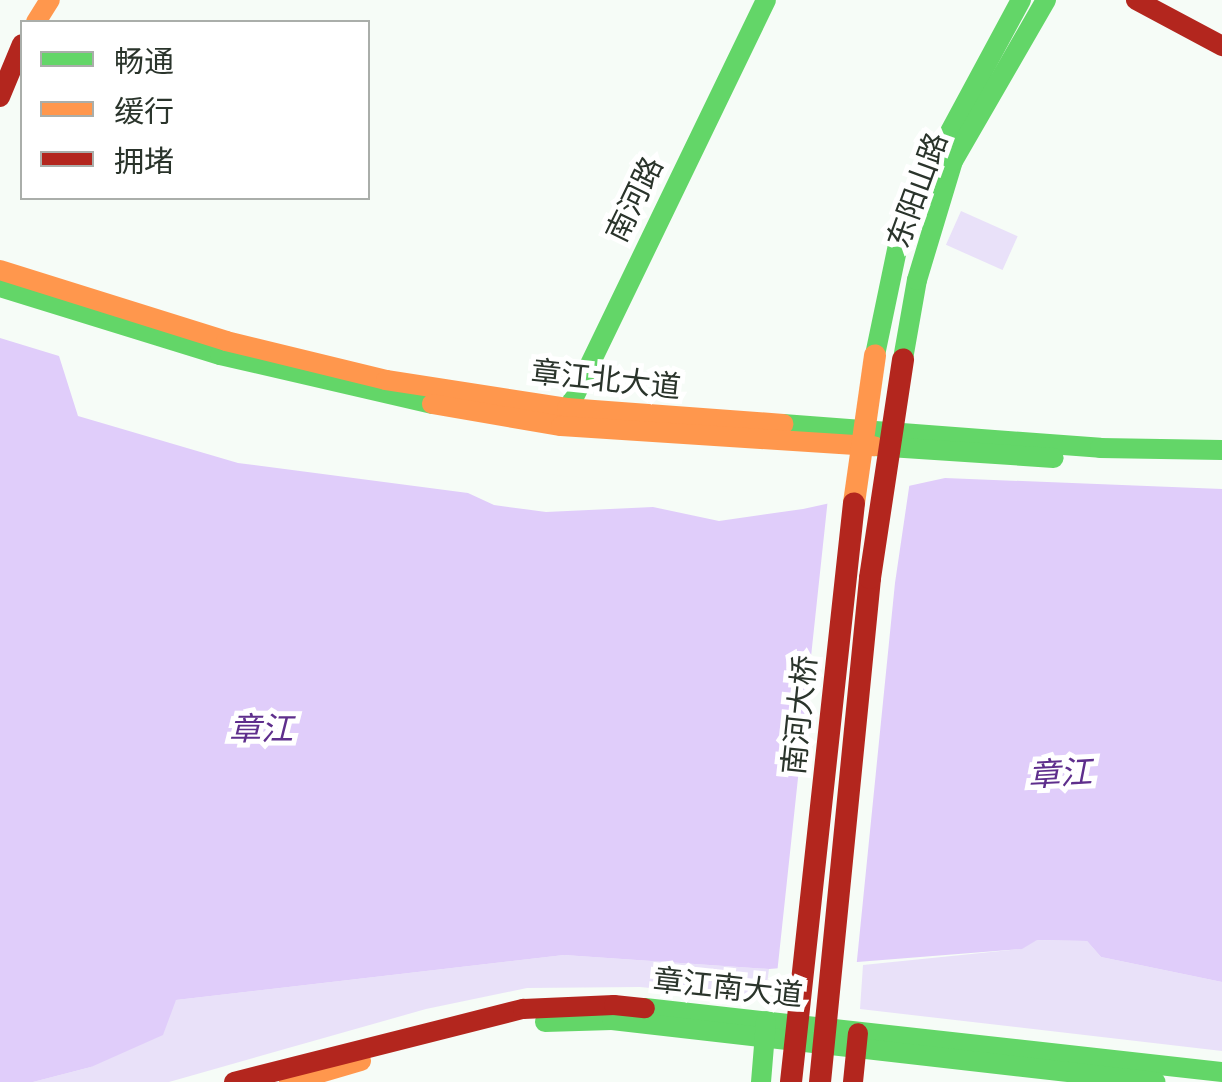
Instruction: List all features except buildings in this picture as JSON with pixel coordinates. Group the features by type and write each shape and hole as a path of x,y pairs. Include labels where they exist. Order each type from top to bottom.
{"main road":[{"name":"南河路","path":"564,418 766,0"},
{"name":"东阳山路","path":"874,356 900,240 938,154 1021,0"},
{"name":"东阳山路","path":"903,359 920,266 953,161 1046,0"},
{"path":"1136,0 1222,46"},
{"path":"0,96 20,49"},
{"name":"章江北大道","path":"0,270 226,341 564,418 1222,450"},
{"name":"章江北大道","path":"0,287 220,355 383,395 564,418 1106,462 1222,462"},
{"name":"南河大桥","path":"791,1082 844,578 874,356"},
{"name":"南河大桥","path":"820,1082 870,578 903,359"},
{"name":"章江南大道","path":"234,1082 523,1009 614,1005 765,1030 1155,1082"},
{"name":"章江南大道","path":"288,1082 466,1032 522,1022 612,1020 858,1032 1222,1072"},
{"path":"761,1082 765,1030"},
{"path":"853,1082 858,1032"}],"shaded area":[{"path":"961,211 1018,236 1003,270 946,245"},
{"path":"1036,940 1087,941 1101,957 1222,982 1222,1051 860,1009 863,965 1021,949"},
{"path":"564,955 769,969 765,999 640,987 527,988 426,1009 169,1082 33,1082 91,1067 176,1000"}],"water":[{"name":"章江","path":"0,338 59,356 78,416 238,463 468,493 494,505 546,512 653,507 719,521 803,509 945,478 1222,489 1222,982 1101,957 1087,941 1037,940 1022,949 769,969 564,955 176,1000 163,1035 91,1067 33,1082 0,1082"}],"pier":[{"path":"910,481 895,583 856,970 777,974 828,498"}],"traffic: fast":[{"path":"563,420 766,0"},
{"path":"875,355 899,240 938,154 1021,0"},
{"path":"903,359 917,280 953,161 1046,0"},
{"path":"0,287 220,355 432,404"},
{"path":"783,424 1100,448 1222,450"},
{"path":"874,446 1054,458"},
{"path":"645,1008 1222,1072"},
{"path":"545,1022 612,1020 1155,1082"},
{"path":"761,1082 766,1021"}],"traffic: slow":[{"path":"37,20 50,0"},
{"path":"0,270 226,341 386,380 567,408 783,424"},
{"path":"854,503 875,355"},
{"path":"432,404 561,426 874,446"},
{"path":"289,1082 361,1061"}],"traffic: jam":[{"path":"1136,0 1222,46"},
{"path":"0,97 20,49"},
{"path":"820,1082 870,578 903,359"},
{"path":"791,1082 854,503"},
{"path":"234,1082 523,1009 614,1005 645,1008"},
{"path":"853,1082 858,1033"}]}
